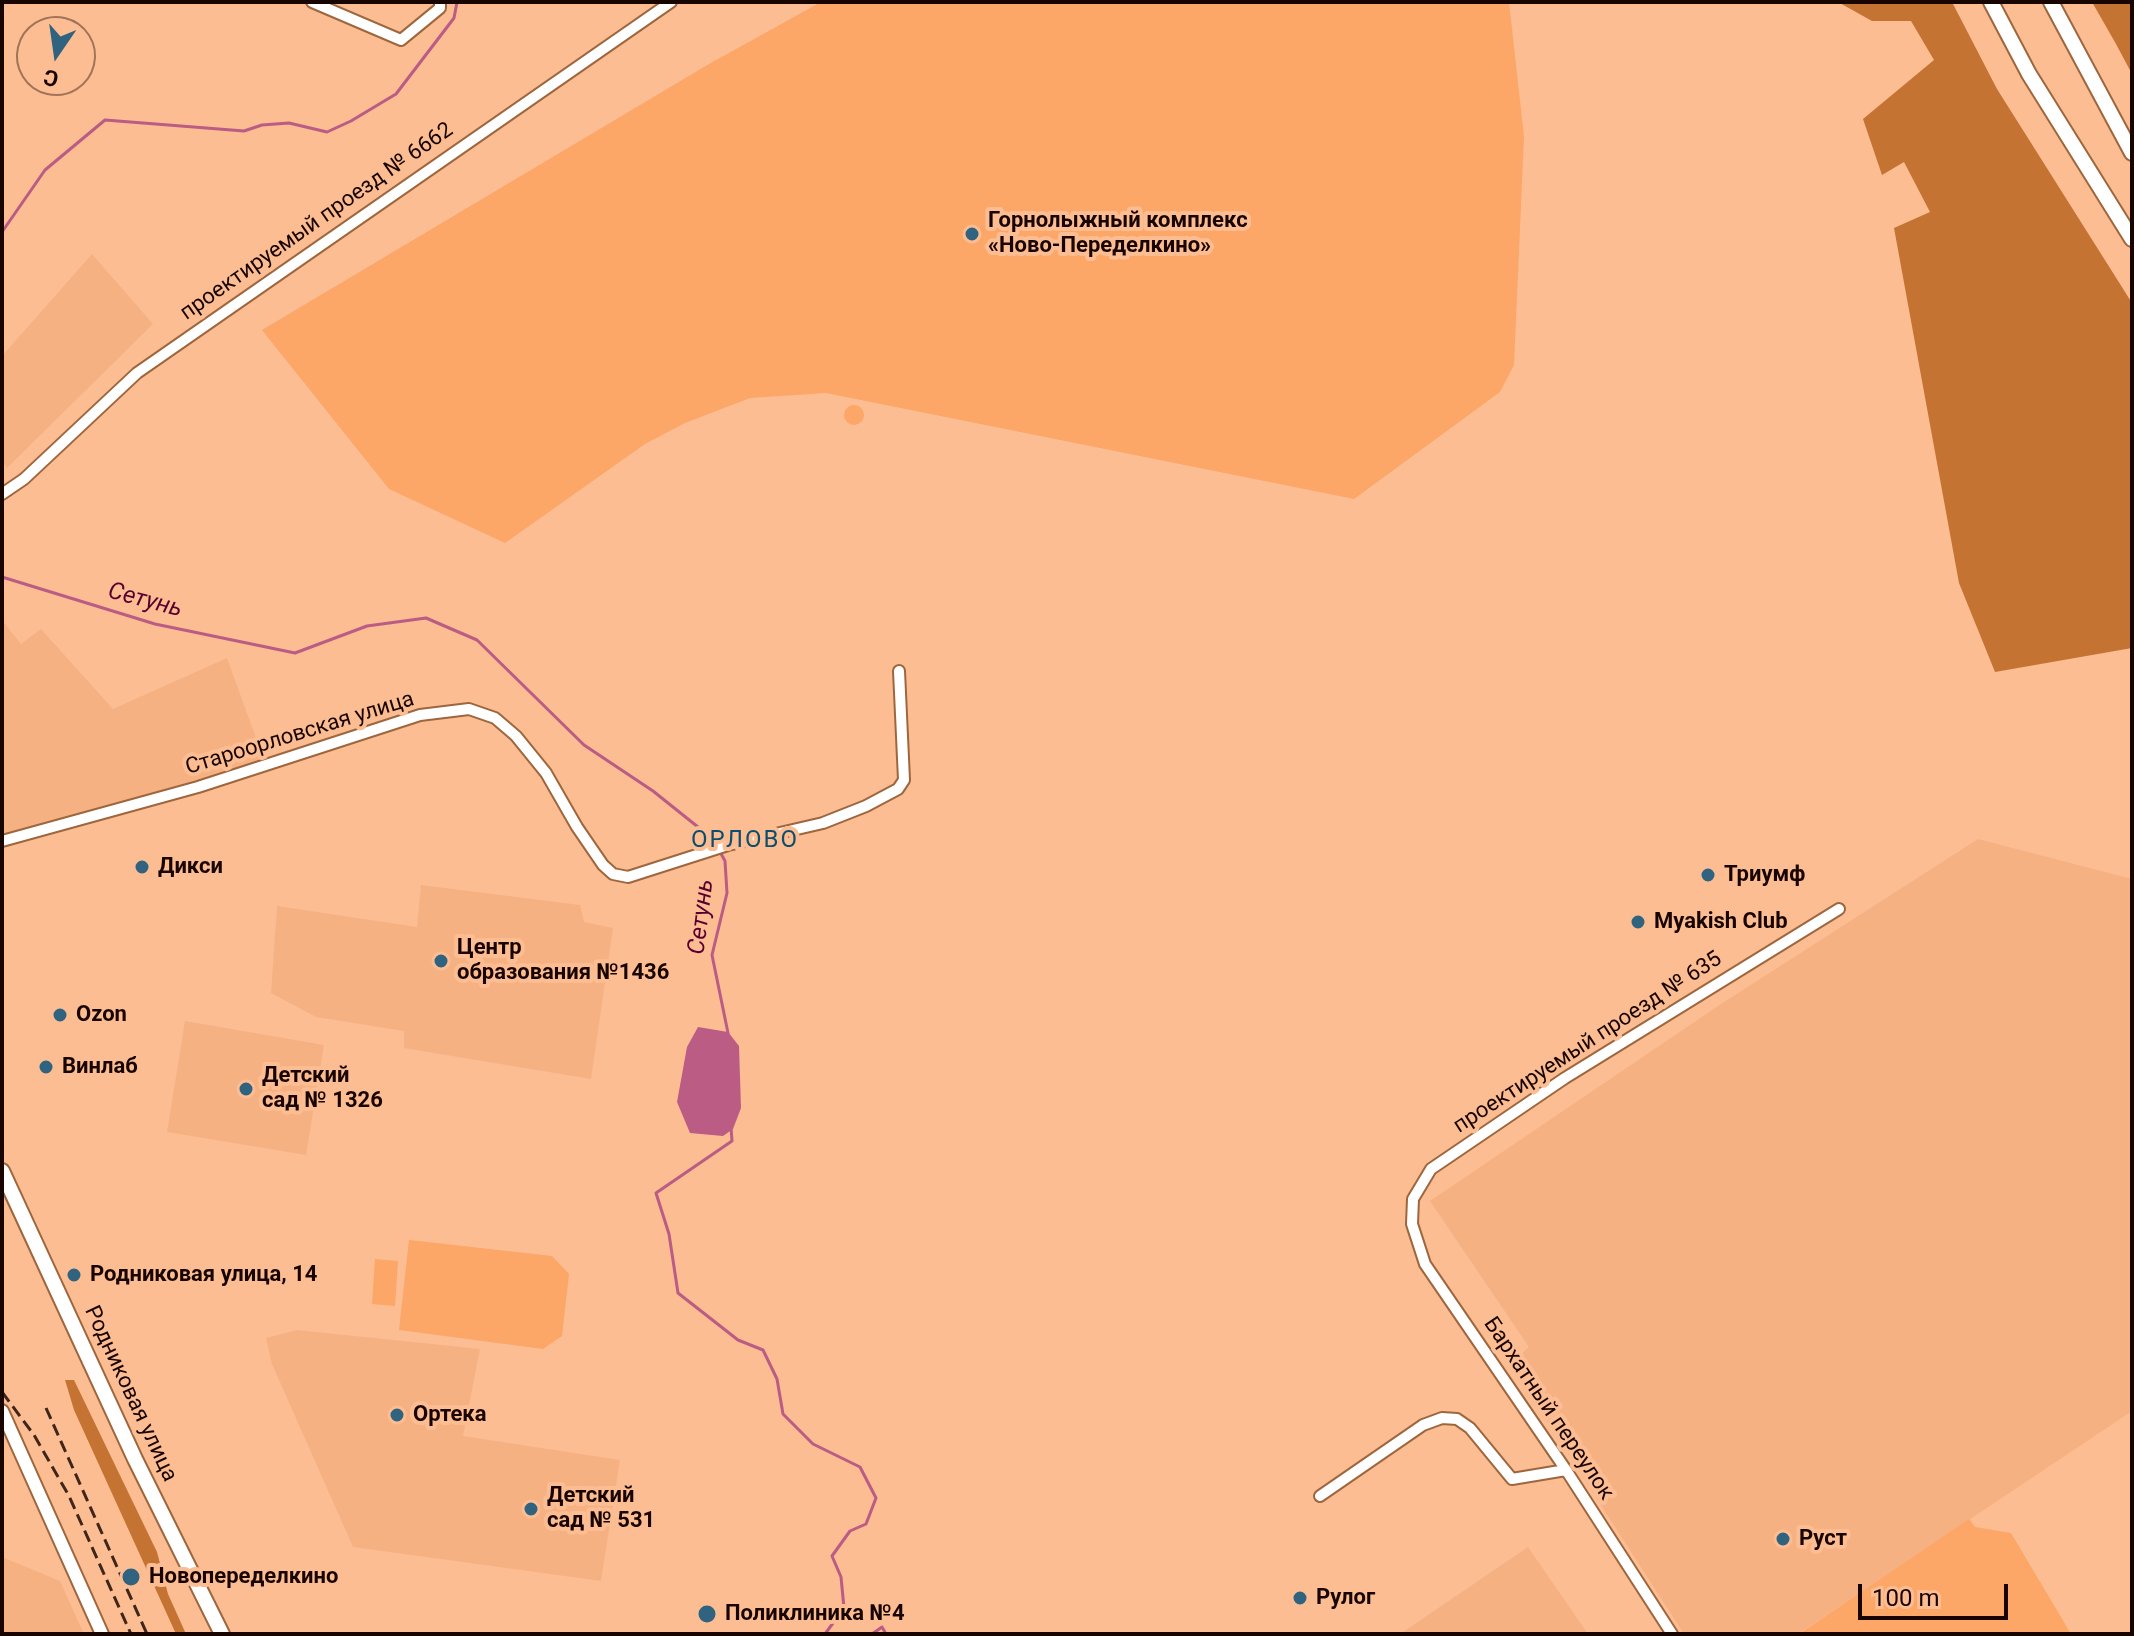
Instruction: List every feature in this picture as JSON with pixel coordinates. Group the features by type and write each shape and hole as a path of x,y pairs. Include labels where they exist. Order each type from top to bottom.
{"main road":[{"path":"1991,2 2029,74 2132,239"},
{"path":"2051,2 2132,153"},
{"name":"Родниковая улица","path":"2,1171 130,1447 222,1634"}],"street":[{"path":"312,2 401,40 440,8 440,2"},
{"name":"проектируемый проезд № 6662","path":"2,494 24,479 137,373 671,2"},
{"name":"Староорловская улица","path":"2,841 198,787 420,715 469,709 495,718 516,736 546,773 577,827 613,874 628,877 728,845 823,823 898,789 904,780 899,671"},
{"name":"проектируемый проезд № 635","path":"1413,1199 1431,1169 1565,1078 1839,909"},
{"name":"Бархатный переулок","path":"1413,1199 1412,1224 1425,1264 1566,1470 1672,1634"},
{"path":"2,1411 102,1634"},
{"path":"1320,1496 1423,1425 1442,1418 1457,1419 1470,1428 1512,1479 1566,1470"}],"shaded area":[{"name":"Горнолыжный комплекс «Ново-Переделкино»","path":"821,2 1509,2 1524,137 1514,365 1500,392 1354,499 826,393 750,398 685,423 645,444 505,543 389,489 262,330 709,64"},
{"path":"1838,2 1952,2 1997,89 2132,303 2132,648 1995,672 1959,583 1894,228 1930,212 1904,162 1882,175 1863,119 1934,60 1911,21 1872,21"},
{"path":"2092,2 2132,2 2132,74 2116,44"},
{"path":"92,254 153,324 7,468 2,461 2,356"},
{"path":"854,405 861,408 864,415 861,422 854,425 847,422 844,415 847,408"},
{"path":"2,620 21,644 41,629 113,709 227,658 265,763 2,840"},
{"path":"1978,839 2132,879 2132,1411 1798,1634 1684,1634 1510,1364 1529,1347 1430,1201 1718,1006"},
{"name":"Центр образования №1436","path":"421,885 580,905 584,922 613,928 591,1079 404,1048 404,1031 316,1017 271,993 277,906 417,927"},
{"name":"Детский сад № 1326","path":"185,1021 324,1045 306,1155 167,1132"},
{"path":"698,1027 728,1032 739,1046 741,1108 733,1129 723,1136 690,1133 677,1102 687,1047"},
{"path":"409,1240 552,1256 569,1274 562,1336 543,1349 399,1330"},
{"path":"375,1259 398,1261 395,1306 372,1304"},
{"path":"297,1330 480,1349 463,1436 620,1460 601,1581 353,1547 272,1364 266,1338"},
{"path":"65,1380 74,1380 157,1552 168,1594 186,1634 176,1634 74,1410"},
{"path":"1969,1519 1975,1527 2011,1533 2071,1634 1799,1634"},
{"path":"1528,1547 1588,1634 1400,1634 1403,1632"},
{"path":"2,1557 60,1581 84,1634 2,1634"}],"waterway":[{"name":"Сетунь","path":"2,232 45,170 105,120 244,131 262,125 289,123 327,132 351,121 396,94 454,18 457,2"},
{"name":"Сетунь","path":"2,577 155,624 295,653 367,626 426,618 477,640 584,745 653,791 713,839 725,861 727,893 712,955 728,1033"},
{"name":"Сетунь","path":"731,1127 732,1141 656,1193 669,1234 678,1293 738,1340 763,1350 777,1379 783,1414 813,1444 860,1467 876,1498 866,1524 850,1531 832,1556 841,1577 844,1608 825,1634"},
{"name":"Сетунь","path":"872,1634 882,1627 886,1634"}],"railway":[{"path":"2,1392 34,1435 69,1496 131,1634"},
{"path":"46,1408 147,1634"}],"place":[{"name":"Горнолыжный комплекс «Ново-Переделкино»","path":"972,234"},
{"name":"Дикси","path":"142,867"},
{"name":"Триумф","path":"1708,875"},
{"name":"Myakish Club","path":"1638,922"},
{"name":"Центр образования №1436","path":"441,961"},
{"name":"Ozon","path":"60,1015"},
{"name":"Винлаб","path":"46,1067"},
{"name":"Детский сад № 1326","path":"246,1089"},
{"name":"Родниковая улица, 14","path":"74,1275"},
{"name":"Ортека","path":"397,1415"},
{"name":"Детский сад № 531","path":"531,1509"},
{"name":"Руст","path":"1783,1539"},
{"name":"Новопеределкино","path":"131,1577"},
{"name":"Рулог","path":"1300,1598"},
{"name":"Поликлиника №4","path":"707,1614"}],"district":[{"name":"ОРЛОВО","path":"745,841"}]}
